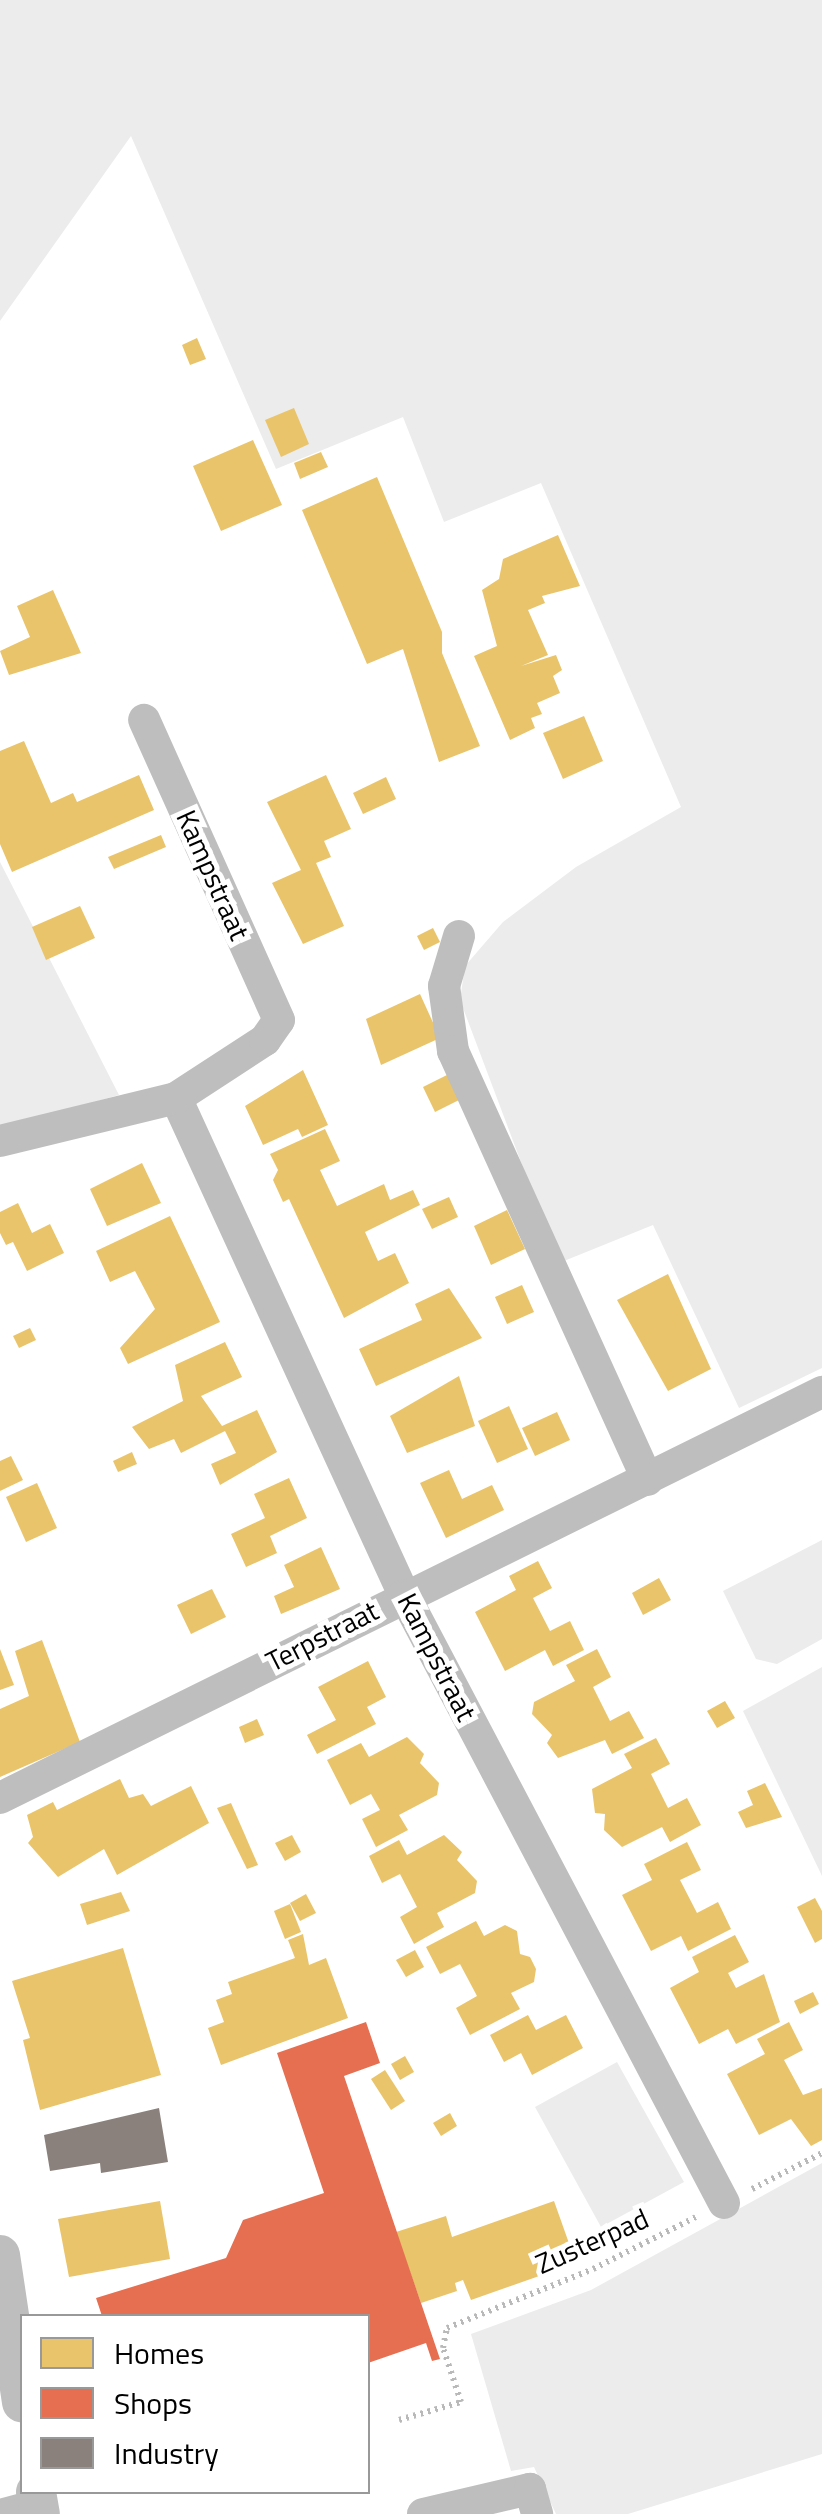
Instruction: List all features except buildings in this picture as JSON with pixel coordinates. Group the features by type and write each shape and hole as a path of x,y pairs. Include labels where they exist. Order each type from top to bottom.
{"street":[{"name":"Kampstraat","path":"0,1140 176,1098 265,1040 279,1020 144,720"},
{"path":"459,936 444,986 453,1051 648,1480"},
{"name":"Kampstraat","path":"176,1098 404,1595 724,2204"},
{"name":"Terpstraat","path":"0,1798 404,1595 648,1480 822,1392"},
{"path":"0,2255 20,2389"},
{"path":"423,2514 530,2490 537,2514"}],"path":[{"name":"Zusterpad","path":"399,2420 461,2402 443,2348 447,2328 594,2269 822,2153"}],"shaded area":[{"path":"0,0 822,0 822,1368 739,1408 653,1225 559,1263 460,1000 465,966 503,922 576,867 681,807 541,483 444,522 403,417 276,469 131,136 0,321"},
{"path":"0,862 119,1095 0,1128"},
{"path":"822,1540 822,1639 777,1664 756,1659 723,1591"},
{"path":"822,1667 822,1876 743,1711"},
{"path":"617,2062 684,2182 601,2227 535,2107"},
{"path":"822,2163 822,2454 628,2514 556,2514 534,2467 511,2471 471,2334 591,2290"}]}
